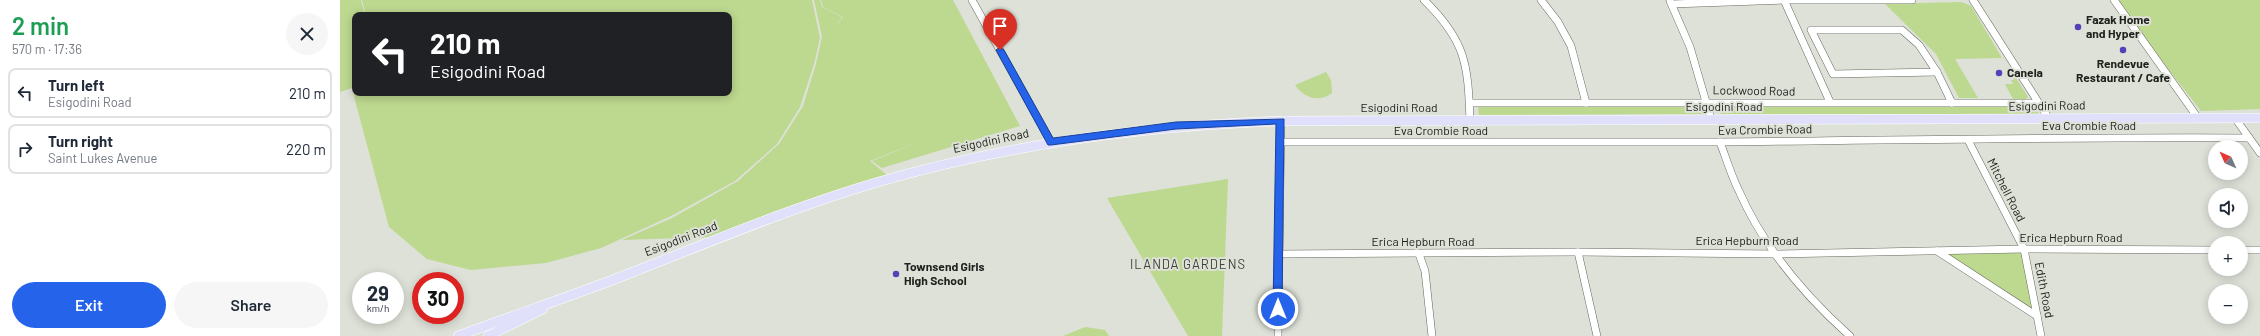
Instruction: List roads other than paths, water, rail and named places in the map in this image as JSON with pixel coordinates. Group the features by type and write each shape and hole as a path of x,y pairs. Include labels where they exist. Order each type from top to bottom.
{"main road":[{"name":"Esigodini Road","path":"458,336 566,298 705,242 844,193 938,166 1051,142 1176,125 1281,121 2260,118"},
{"name":"Esigodini Road","path":"488,336 566,298"}],"street":[{"path":"972,0 1051,142"},
{"path":"1424,0 1452,31 1460,46 1470,103 1470,121"},
{"path":"1541,0 1558,22 1571,46 1586,103"},
{"path":"1784,0 1830,102"},
{"path":"1711,119 1690,47 1670,2 1912,0"},
{"path":"1973,0 2048,119"},
{"path":"2114,0 2198,118"},
{"path":"1937,72 1833,74 1811,30 1902,30 1926,52 1937,72 1952,103"},
{"name":"Lockwood Road","path":"1470,103 1707,101 2038,103"},
{"path":"2235,118 2260,153"},
{"path":"1278,336 1282,142 1281,121"},
{"name":"Eva Crombie Road","path":"1282,142 1720,142 1856,139 1968,140 2052,137 2249,138"},
{"name":"Mitchell Road","path":"1968,140 2024,249"},
{"path":"1720,142 1742,198 1775,254 1804,292 1850,336"},
{"name":"Erica Hepburn Road","path":"1279,254 1578,252 1775,254 2024,249 2208,250"},
{"name":"Edith Road","path":"2024,249 2041,336"},
{"path":"2248,250 2260,250"},
{"path":"1937,251 2037,316"},
{"path":"1578,252 1597,336"},
{"path":"1419,254 1425,271 1432,336"}],"place":[{"name":"Fazak Home and Hyper","path":"2078,27"},
{"name":"Rendevue Restaurant / Cafe","path":"2123,50"},
{"name":"Canela","path":"1999,73"},
{"name":"Townsend Girls High School","path":"896,274"}],"district":[{"name":"ILANDA GARDENS","path":"1188,264"}]}
